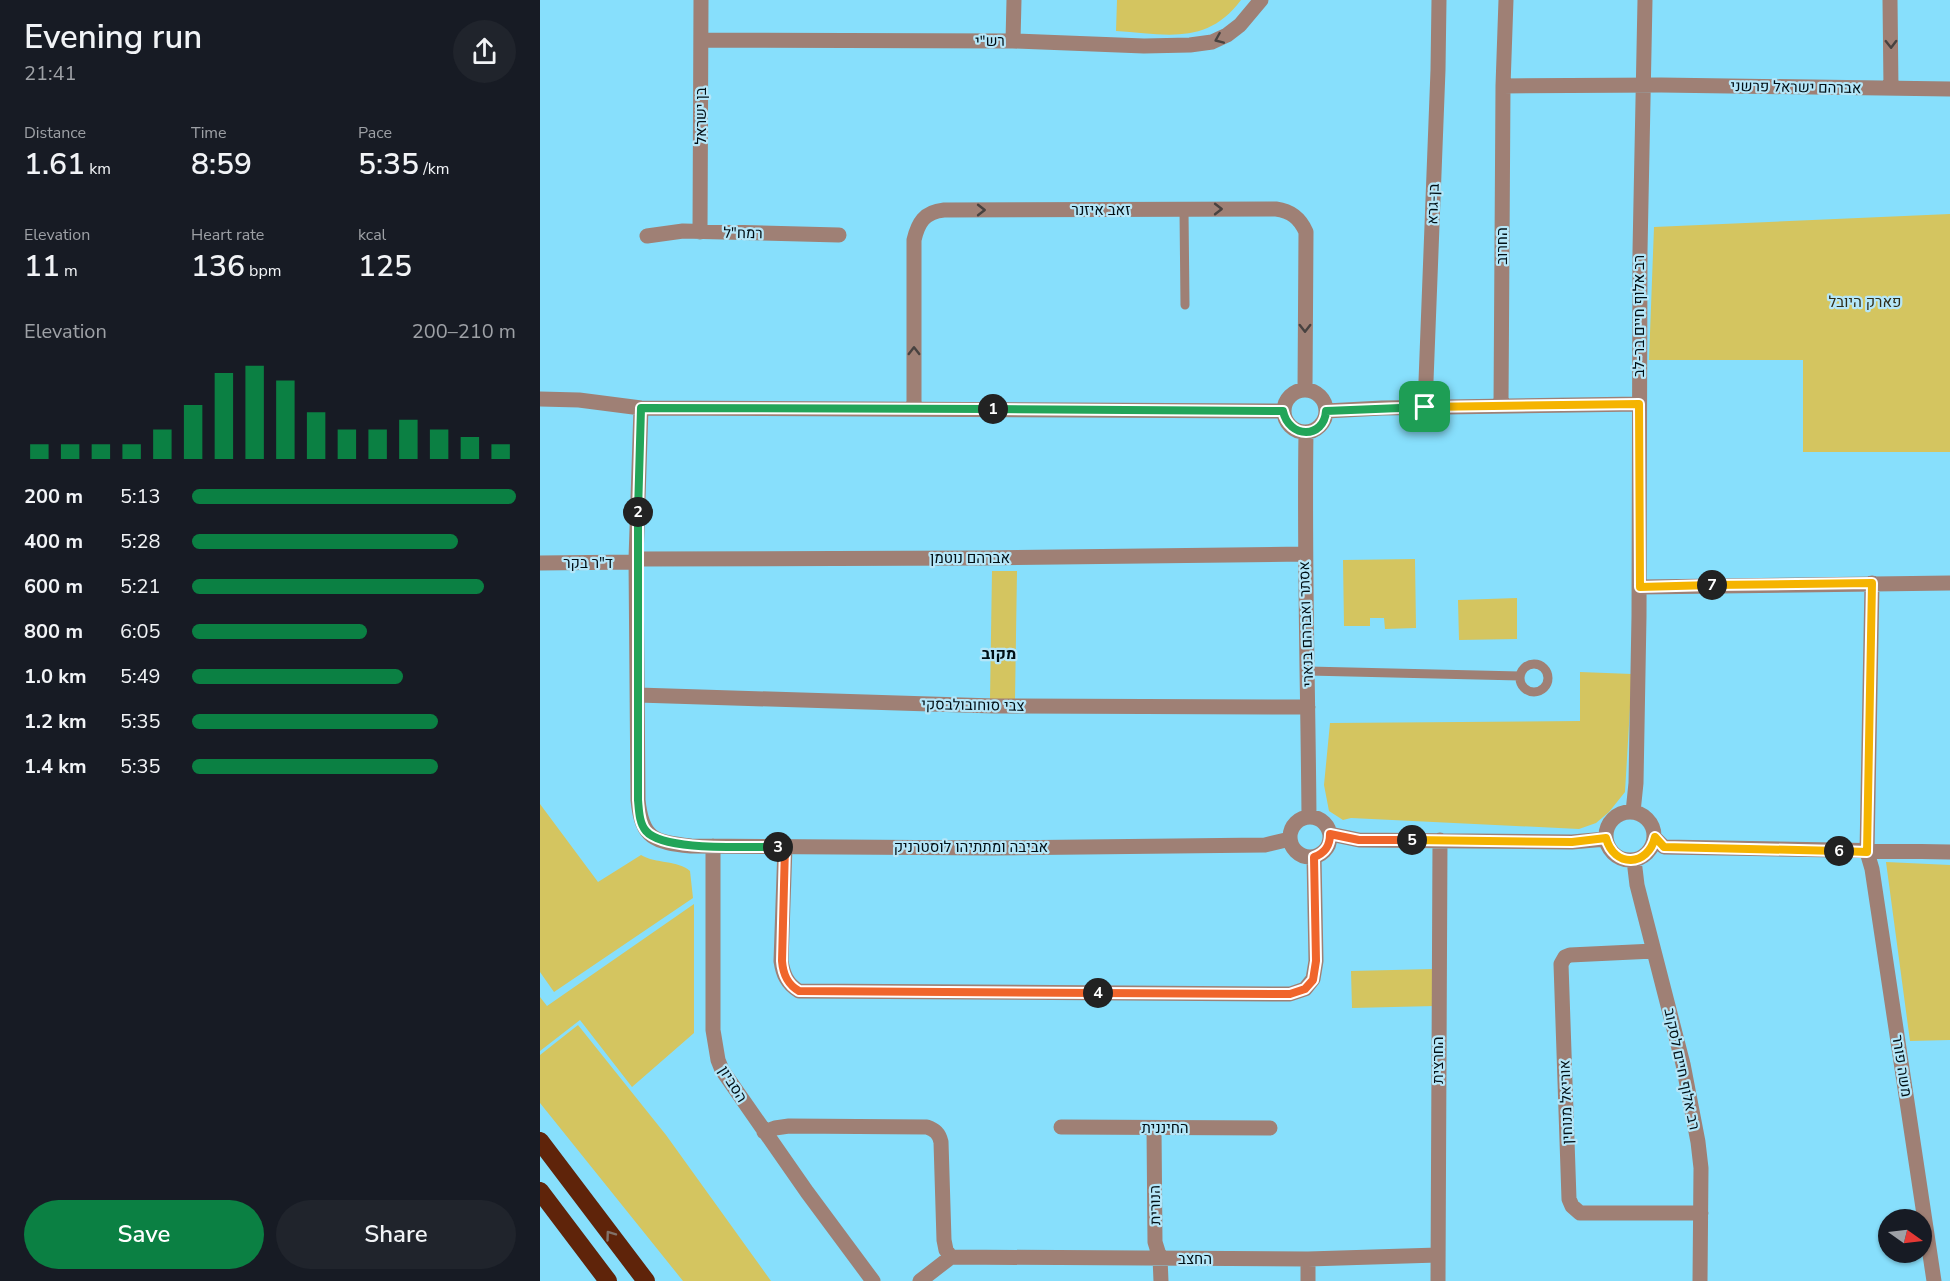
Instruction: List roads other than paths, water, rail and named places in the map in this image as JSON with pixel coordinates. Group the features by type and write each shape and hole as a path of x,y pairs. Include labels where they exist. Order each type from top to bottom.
{"highway":[{"path":"540,1142 646,1281"},
{"path":"540,1191 608,1281"}],"street":[{"name":"בן ישראל","path":"700,232 701,0"},
{"path":"1013,41 1014,0"},
{"name":"רש\"י","path":"701,40 1013,41 1144,45 1212,42 1227,35 1240,25 1261,0"},
{"name":"בן-גרא","path":"1425,407 1439,0"},
{"name":"החרוב","path":"1501,405 1503,86 1506,0"},
{"name":"רב אלוף חיים בר-לב","path":"1633,812 1636,783 1640,587 1639,404 1645,0"},
{"path":"1890,0 1891,88"},
{"path":"1503,86 1642,86"},
{"name":"אברהם ישראל פרשני","path":"1642,86 1950,89"},
{"name":"זאב איזנר","path":"914,409 914,240 921,219 935,211 944,210 1276,209 1289,212 1300,219 1306,232 1305,390"},
{"name":"רמח\"ל","path":"647,236 683,231 839,235"},
{"path":"1305,390 1320,396 1326,411 1322,423 1316,429 1306,432 1292,428 1285,419 1283,411 1286,400 1291,394 1305,390"},
{"path":"540,399 587,401 641,408 1283,411"},
{"path":"1326,411 1501,405 1639,404"},
{"path":"638,695 637,561 641,408"},
{"name":"אסתר ואברהם בנארי","path":"1306,432 1304,554 1309,817"},
{"name":"אברהם נוטמן","path":"637,561 1304,554"},
{"name":"ד\"ר בקר","path":"540,563 637,561"},
{"name":"משה פורר","path":"1872,583 1867,852 1876,892 1934,1281"},
{"path":"1640,587 1950,583"},
{"name":"צבי סוחובולבסקי","path":"638,695 994,706 1308,707"},
{"name":"אביבה ומתתיהו לוסטרניק","path":"638,695 640,817 644,830 652,837 678,845 993,848 1265,845 1290,839"},
{"path":"1626,812 1633,812 1647,818 1655,837 1648,852 1634,860 1619,858 1608,846 1606,831 1613,819 1626,812"},
{"path":"1309,817 1315,817 1325,823 1330,834 1325,851 1314,857 1301,855 1295,851 1290,839 1293,826 1297,821 1309,817"},
{"path":"1330,834 1359,840 1572,842 1606,838"},
{"path":"1655,837 1664,847 1950,852"},
{"name":"החרצית","path":"1438,1281 1440,840"},
{"name":"הסביון","path":"713,846 714,1030 722,1070 764,1132 873,1281"},
{"path":"785,847 783,972 792,987 799,991 1278,994 1299,992 1310,985 1315,970 1314,857"},
{"name":"רב אלוף חיים לסקוב","path":"1634,860 1637,885 1693,1110 1701,1168 1700,1281"},
{"name":"אוריאל מנוחין","path":"1654,951 1570,955 1565,957 1561,964 1569,1199 1580,1214 1701,1213"},
{"path":"764,1132 789,1126 927,1127 934,1129 941,1142 944,1240 946,1250 951,1257 920,1281"},
{"name":"החיננית","path":"1061,1127 1270,1128"},
{"name":"הנורית","path":"1154,1128 1155,1242 1160,1258 1161,1281"},
{"name":"החצב","path":"951,1257 1308,1259 1438,1255"},
{"path":"1308,1259 1308,1281"}],"lane":[{"path":"1184,210 1185,305"},
{"path":"1308,670 1520,676"}],"district":[{"name":"מקוב","path":"999,653"}],"park label":[{"name":"פארק היובל","path":"1865,302"}]}
